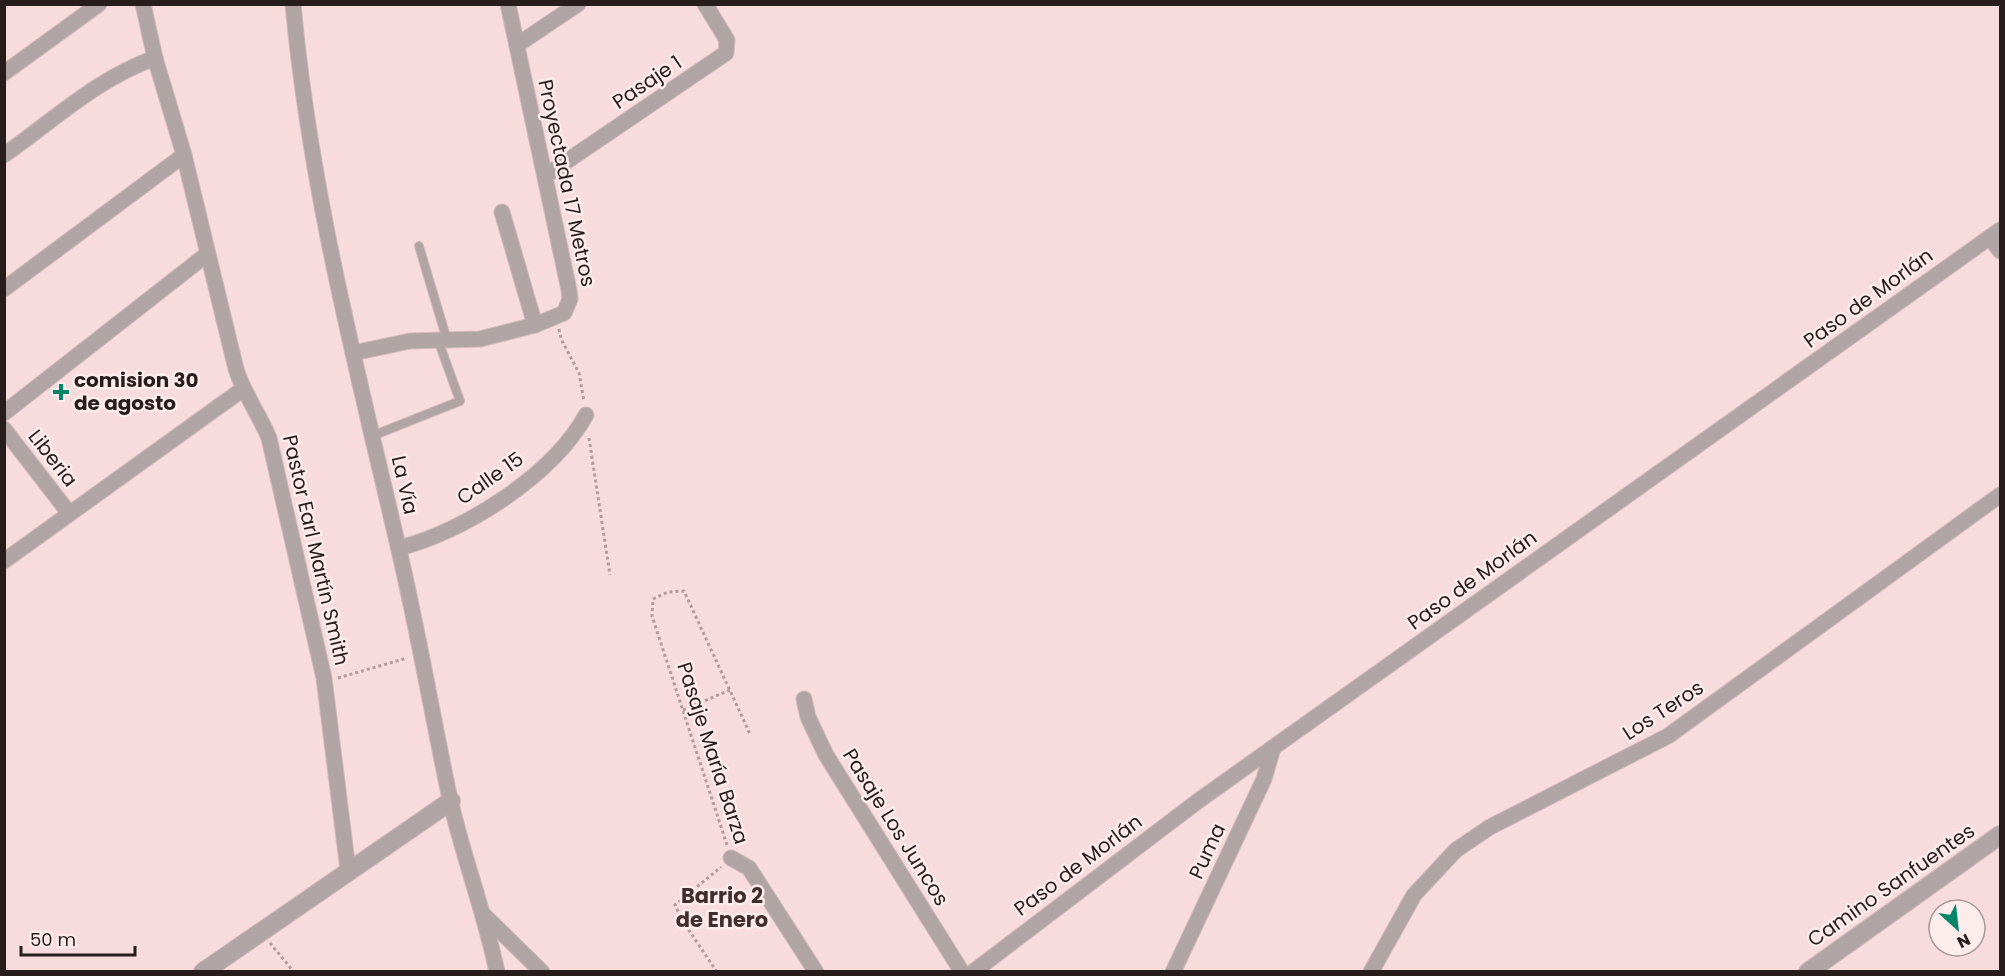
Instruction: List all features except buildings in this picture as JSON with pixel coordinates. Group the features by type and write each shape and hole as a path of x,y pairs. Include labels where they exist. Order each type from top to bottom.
{"street":[{"path":"4,74 99,4"},
{"name":"Pastor Earl Martín Smith","path":"143,4 155,58 184,155 206,255 243,389 253,404 269,438 324,678 348,870"},
{"name":"La Vía","path":"293,4 304,109 317,188 422,652 451,801 484,915 497,972"},
{"name":"Proyectada 17 Metros","path":"508,4 569,290 568,306 557,317"},
{"path":"518,45 578,4"},
{"name":"Pasaje 1","path":"545,176 726,53 727,40 705,4"},
{"path":"4,155 103,82 132,66 155,58"},
{"path":"4,289 184,155"},
{"path":"502,212 535,325"},
{"path":"1995,233 2001,251"},
{"name":"Paso de Morlán","path":"973,972 1120,857 1995,233"},
{"path":"4,412 206,255"},
{"path":"353,353 410,341 480,339 557,317"},
{"path":"4,561 243,389"},
{"name":"Calle 15","path":"399,548 436,536 465,521 519,486 556,454 577,430 586,415"},
{"name":"Liberia","path":"4,429 69,513"},
{"name":"Los Teros","path":"1371,972 1410,901 1456,850 1490,827 1668,736 2001,495"},
{"name":"Pasaje Los Juncos","path":"804,699 808,717 826,755 962,972"},
{"name":"Puma","path":"1173,972 1264,779 1273,748"},
{"path":"203,972 451,801"},
{"name":"Camino Sanfuentes","path":"1808,972 2000,835"},
{"path":"731,858 749,868 816,972"},
{"path":"484,915 542,972"}],"lane":[{"path":"372,436 460,401 419,246"}],"path":[{"path":"557,317 561,339 579,373 610,575"},
{"name":"Pasaje María Barza","path":"717,972 682,920 675,905 731,858 652,615 653,599 668,592 684,591 730,690"},
{"path":"324,678 350,676 422,652"},
{"path":"683,710 730,690 750,734"},
{"path":"261,932 294,972"}],"place":[{"name":"comision 30 de agosto","path":"61,392"}],"district":[{"name":"Barrio 2 de Enero","path":"722,907"}]}
